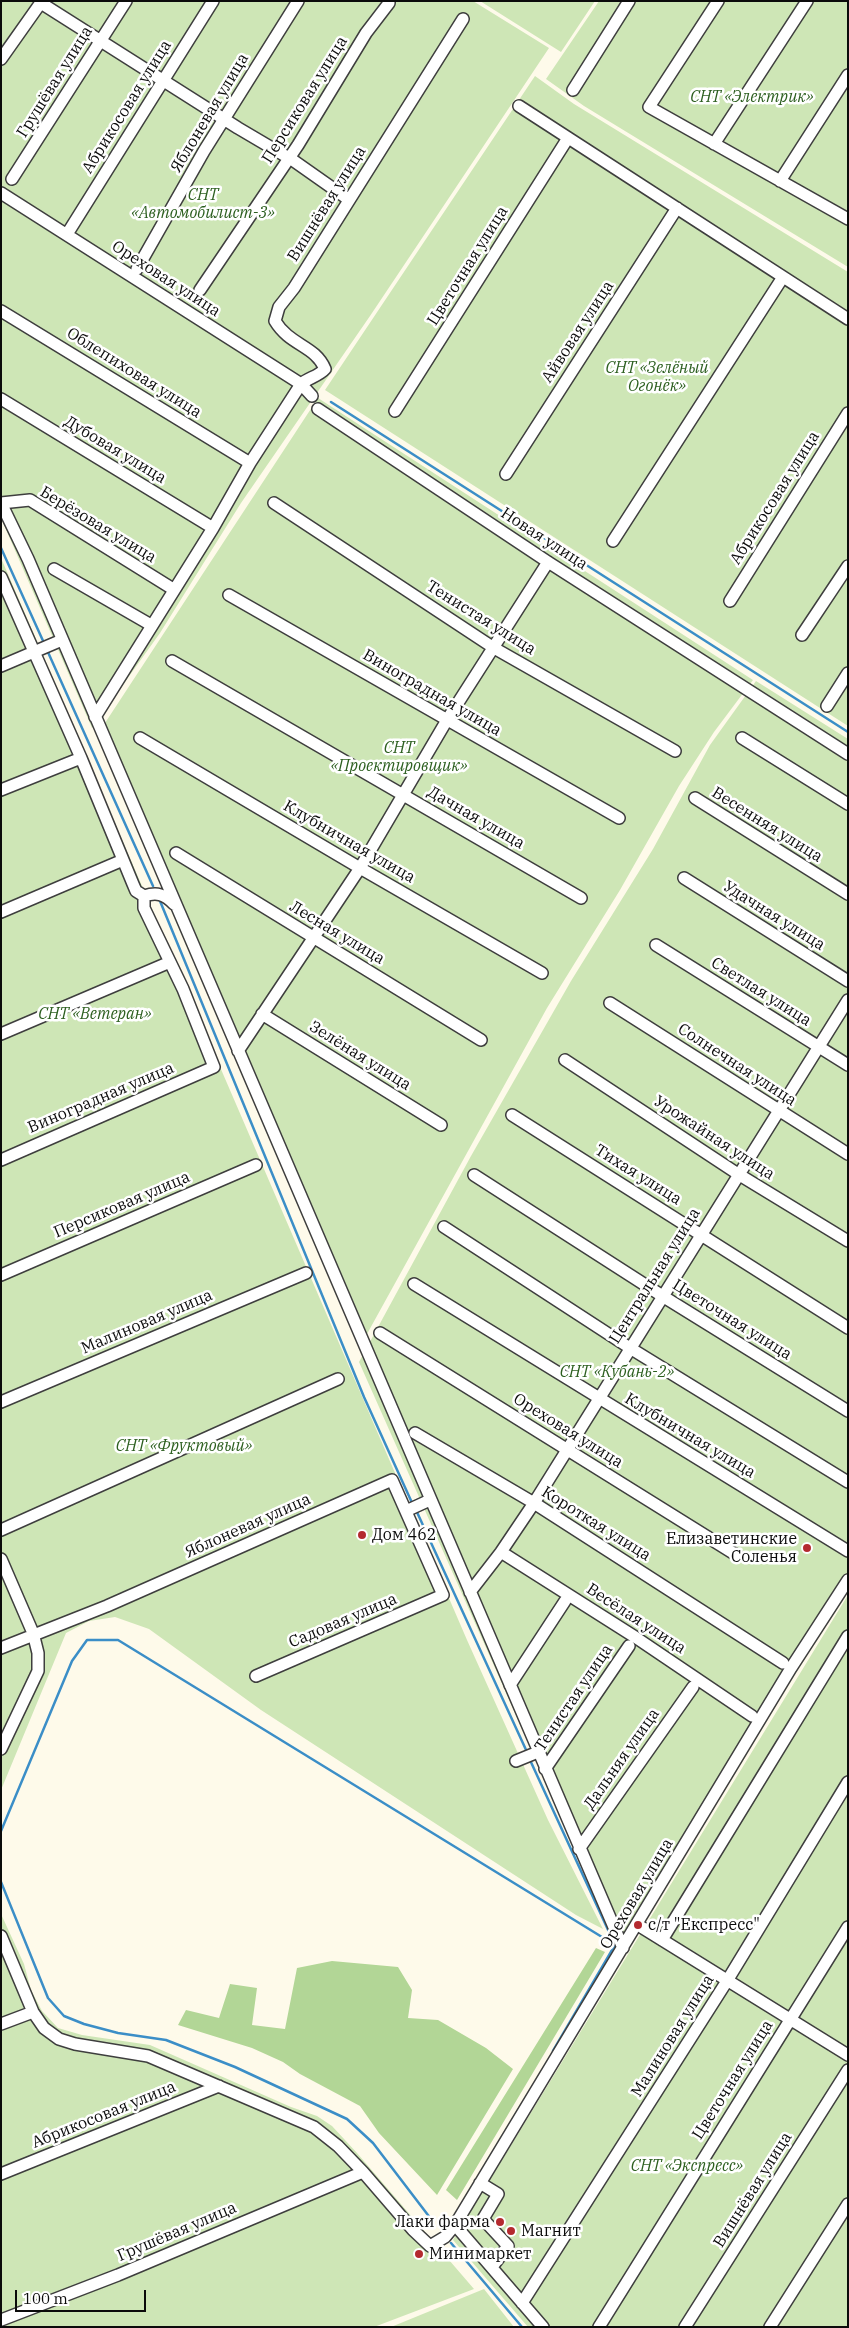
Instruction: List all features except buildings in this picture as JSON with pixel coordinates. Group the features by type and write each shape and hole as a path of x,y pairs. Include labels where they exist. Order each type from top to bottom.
{"street":[{"name":"Грушёвая улица","path":"12,180 126,1"},
{"name":"Абрикосовая улица","path":"68,231 213,1"},
{"name":"Яблоневая улица","path":"137,268 204,151 298,1"},
{"path":"572,90 629,1"},
{"path":"718,1 649,107 780,181 846,215"},
{"path":"714,144 807,1"},
{"path":"1,59 41,2 100,42 289,158 348,200"},
{"name":"Персиковая улица","path":"200,290 289,158 366,33 389,3"},
{"name":"Вишнёвая улица","path":"301,384 322,373 325,369 322,361 314,353 293,341 280,330 275,321 279,307 294,288 463,19"},
{"path":"780,181 848,75"},
{"path":"519,106 848,319"},
{"name":"Цветочная улица","path":"396,411 568,138"},
{"name":"Ореховая улица","path":"1,192 301,384 312,396"},
{"name":"Айвовая улица","path":"506,474 677,208"},
{"path":"613,541 783,277"},
{"name":"Облепиховая улица","path":"1,311 250,463"},
{"path":"95,717 213,528 250,463 301,384"},
{"name":"Дубовая улица","path":"1,400 213,528"},
{"name":"Новая улица","path":"318,409 548,562 848,754"},
{"name":"Абрикосовая улица","path":"730,601 848,414"},
{"name":"Берёзовая улица","path":"1,503 30,500 174,590"},
{"path":"1,503 62,640 510,1685 528,1756 545,1769 623,1948"},
{"name":"Тенистая улица","path":"274,503 494,648 675,751"},
{"path":"238,1051 312,937 360,868 405,795 447,720 548,562"},
{"path":"802,635 848,566"},
{"path":"54,568 151,625"},
{"path":"1,577 81,758 136,891 144,896 155,893 167,896 176,905"},
{"name":"Виноградная улица","path":"229,595 619,818"},
{"path":"1,666 62,640"},
{"name":"Дачная улица","path":"172,661 581,898"},
{"path":"827,706 848,673"},
{"name":"Клубничная улица","path":"140,738 542,973"},
{"path":"742,738 848,804"},
{"path":"1,790 81,758"},
{"name":"Весенняя улица","path":"695,798 848,894"},
{"name":"Лесная улица","path":"176,853 481,1040"},
{"path":"1,912 123,860"},
{"name":"Удачная улица","path":"684,878 848,981"},
{"path":"1,1034 170,962 144,908 144,896"},
{"name":"Светлая улица","path":"656,945 848,1065"},
{"name":"Виноградная улица","path":"1,1158 214,1066 170,962"},
{"name":"Центральная улица","path":"470,1592 502,1552 534,1503 630,1348 664,1297 700,1234 780,1112 848,1000"},
{"name":"Солнечная улица","path":"610,1003 848,1154"},
{"name":"Зелёная улица","path":"262,1014 442,1126"},
{"name":"Урожайная улица","path":"565,1060 738,1174 848,1241"},
{"name":"Тихая улица","path":"512,1115 848,1328"},
{"name":"Персиковая улица","path":"1,1275 256,1165"},
{"name":"Цветочная улица","path":"474,1174 664,1297 848,1411"},
{"path":"444,1227 630,1348 848,1482"},
{"name":"Малиновая улица","path":"1,1402 306,1273"},
{"name":"Клубничная улица","path":"414,1284 848,1551"},
{"name":"Ореховая улица","path":"380,1333 738,1556"},
{"path":"1,1530 338,1379"},
{"name":"Короткая улица","path":"415,1433 534,1503 783,1662"},
{"name":"Яблоневая улица","path":"1,1648 33,1633 107,1606 392,1480 411,1508 443,1595"},
{"path":"411,1508 430,1500"},
{"name":"Весёлая улица","path":"502,1552 635,1637 752,1716"},
{"path":"1,1558 33,1633 38,1653 38,1671 1,1749"},
{"name":"Ореховая улица","path":"363,2172 413,2230 430,2246 445,2237 455,2225 638,1925 791,1668 848,1580"},
{"name":"Садовая улица","path":"256,1676 443,1595"},
{"path":"510,1685 565,1601"},
{"path":"662,1940 848,1636"},
{"name":"Тенистая улица","path":"545,1769 630,1646"},
{"name":"Дальняя улица","path":"579,1849 693,1687"},
{"name":"Малиновая улица","path":"522,2303 727,1981 848,1782"},
{"path":"638,1925 848,2055"},
{"name":"Цветочная улица","path":"599,2327 848,1927"},
{"path":"1,1936 33,2012 44,2028 59,2039 75,2044 148,2056 314,2127 338,2146 363,2172"},
{"path":"1,2024 33,2012"},
{"name":"Вишнёвая улица","path":"685,2327 848,2070"},
{"name":"Абрикосовая улица","path":"1,2174 219,2086"},
{"name":"Грушёвая улица","path":"1,2320 118,2275 363,2172"},
{"path":"480,2183 498,2194 483,2218 508,2246 492,2267"},
{"path":"770,2327 848,2204"},
{"path":"455,2225 543,2327"}],"green space":[{"name":"СНТ «Автомобилист-3»","path":"1,1 473,1 549,48 370,316 241,503 160,633 92,728 1,518"},
{"path":"480,1 595,1 561,52"},
{"name":"СНТ «Электрик»","path":"599,1 848,1 848,267 584,106 546,79"},
{"name":"СНТ «Зелёный Огонёк»","path":"535,76 574,104 848,272 848,726 325,390"},
{"name":"СНТ «Проектировщик»","path":"318,398 753,680 714,732 679,786 620,890 547,1008 367,1334 105,723"},
{"path":"1,558 39,646 1,662"},
{"name":"СНТ «Фруктовый»","path":"39,647 467,1640 548,1820 603,1929 576,1915 261,1710 149,1629 115,1617 89,1621 66,1633 1,1790 1,663"},
{"name":"СНТ «Кубань-2»","path":"756,681 848,739 848,1585 623,1956 359,1362 471,1156 571,981 653,849 710,745"},
{"name":"СНТ «Экспресс»","path":"848,1595 848,2327 528,2327 453,2240"},
{"path":"1,1914 24,1964 31,1990 42,2011 58,2028 82,2035 150,2045 291,2107 317,2116 332,2126 357,2153 474,2289 374,2327 1,2327"},
{"path":"596,1948 605,1952 457,2200 446,2190"},
{"path":"332,1961 398,1967 412,1990 408,2018 438,2020 486,2048 513,2069 437,2195 379,2133 360,2106 300,2074 283,2062 252,2048 178,2025 186,2010 219,2018 230,1984 257,1988 252,2025 285,2029 297,1968"},
{"path":"484,2289 514,2327 391,2327"}],"waterway":[{"path":"331,402 848,732"},
{"path":"1,548 44,643"},
{"path":"47,650 153,886"},
{"path":"160,901 364,1397 413,1505"},
{"path":"416,1510 527,1752"},
{"path":"1,1831 72,1661 87,1640 118,1640 615,1945"},
{"path":"530,1760 615,1945 553,2051"},
{"path":"1,1882 48,1998 64,2016 84,2024 118,2033 166,2040 235,2067 347,2119 373,2143 431,2219"},
{"path":"451,2243 522,2327"}],"place":[{"name":"Дом 462","path":"362,1535"},
{"name":"Елизаветинские Соленья","path":"807,1548"},
{"name":"с/т \"Експресс\"","path":"638,1925"},
{"name":"Лаки фарма","path":"500,2222"},
{"name":"Магнит","path":"511,2231"},
{"name":"Минимаркет","path":"419,2254"}],"park label":[{"name":"СНТ «Ветеран»","path":"95,1014"}]}
